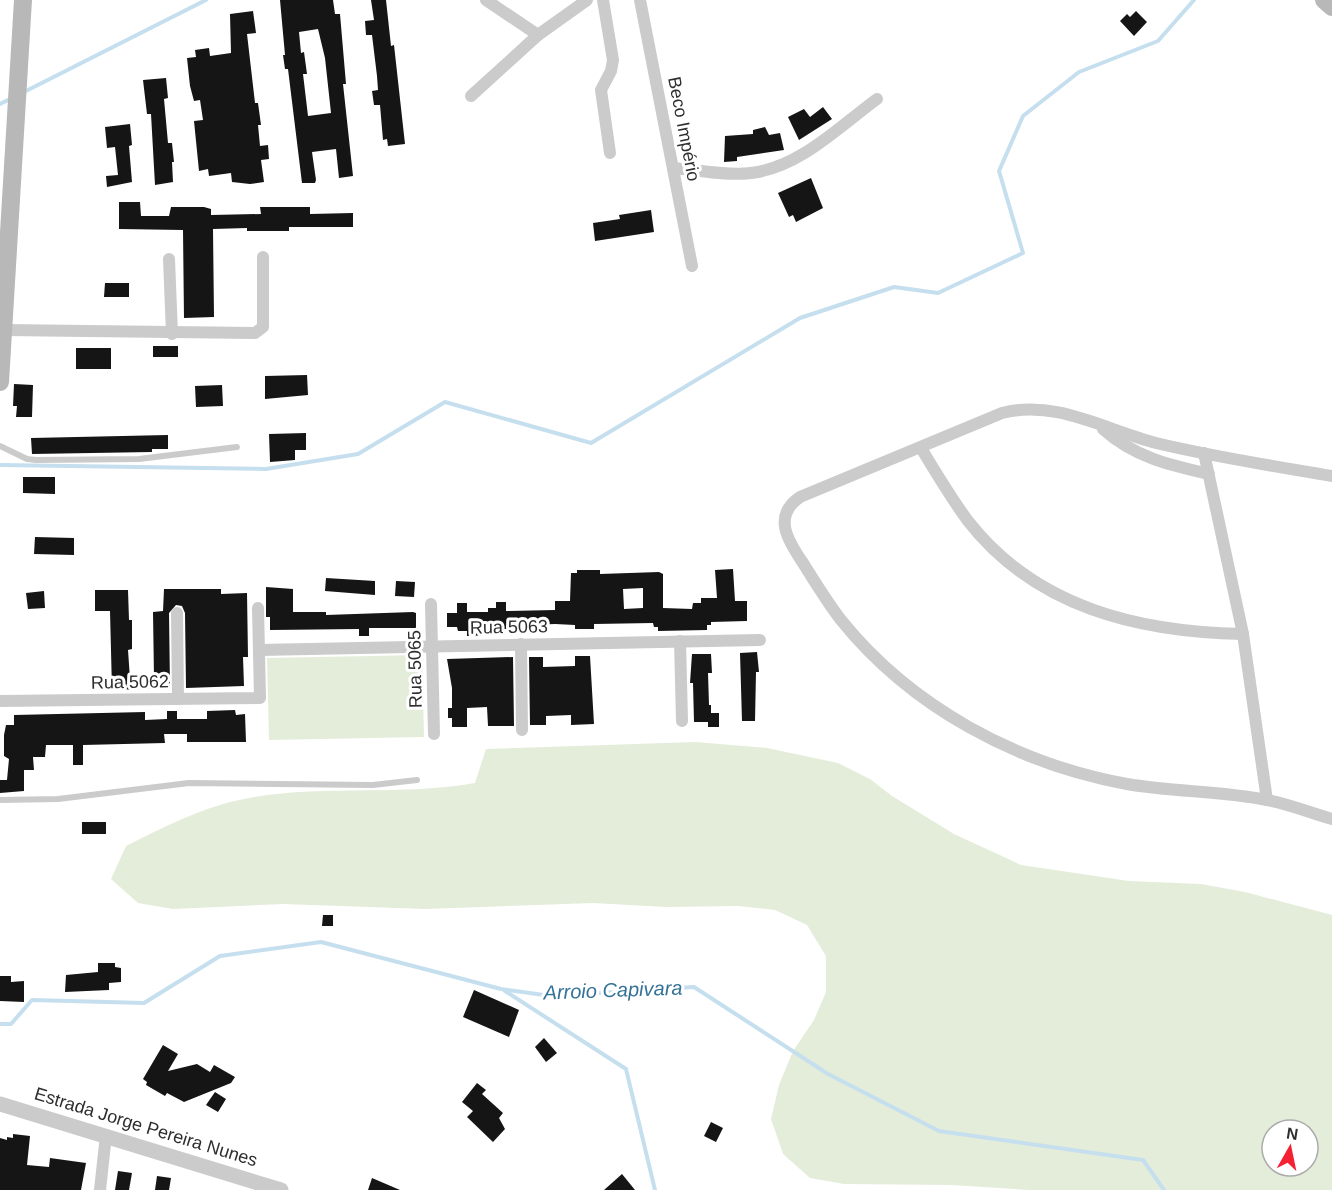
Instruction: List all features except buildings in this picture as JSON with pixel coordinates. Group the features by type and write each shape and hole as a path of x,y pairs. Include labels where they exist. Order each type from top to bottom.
{"main road":[{"path":"0,382 23,0"},
{"path":"1324,0 1332,7"}],"street":[{"path":"486,0 538,35"},
{"path":"471,96 538,35 587,0"},
{"path":"603,0 613,60 611,71 602,90 610,153"},
{"name":"Beco Império","path":"640,0 692,266"},
{"path":"673,168 750,174 776,168 811,148 877,99"},
{"path":"3,330 172,334 260,332 263,327 263,257"},
{"path":"170,259 172,334"},
{"path":"1332,476 1155,443 1054,411 1020,408 1002,413 800,497 793,502 784,517 784,528 790,544 834,610 890,672 966,727 1042,762 1126,784 1267,800 1332,819"},
{"path":"1100,426 1125,447 1159,463 1209,474"},
{"path":"921,448 969,523 989,544 1037,581 1068,599 1115,619 1174,631 1243,634"},
{"path":"1204,453 1243,634 1267,800"},
{"name":"Rua 5065","path":"431,604 434,734"},
{"path":"258,608 259,650"},
{"path":"177,613 178,699"},
{"name":"Rua 5063","path":"259,650 760,640"},
{"path":"680,641 682,721"},
{"path":"521,645 522,730"},
{"name":"Rua 5062","path":"0,701 260,698 259,650"},
{"name":"Estrada Jorge Pereira Nunes","path":"0,1104 281,1190"},
{"path":"100,1190 106,1136"}],"lane":[{"path":"0,446 27,459 36,460 138,459 237,447"},
{"path":"0,800 58,799 189,783 373,785 417,780"}],"green space":[{"path":"422,655 424,737 269,740 267,658"},
{"path":"695,742 767,748 838,763 870,779 892,796 954,834 1021,865 1129,881 1201,884 1245,892 1332,915 1332,1190 1029,1190 952,1185 844,1184 810,1178 783,1154 771,1119 779,1085 793,1051 814,1020 826,992 826,956 807,925 775,910 738,906 666,907 593,903 426,909 283,904 173,909 138,903 111,879 126,846 174,823 223,804 285,793 412,789 475,783 486,749"}],"waterway":[{"path":"22,93 206,0"},
{"path":"0,465 266,469 358,454 445,402 591,443 800,318 894,287 938,293 1023,253 999,171 1023,116 1079,72 1158,41 1194,0"},
{"path":"0,104 10,99"},
{"name":"Arroio Capivara","path":"0,1024 11,1024 32,1000 144,1003 220,956 321,942 501,989 551,996 694,987 828,1074 939,1131 1143,1160 1164,1190"},
{"path":"505,991 626,1069 655,1190"}]}
